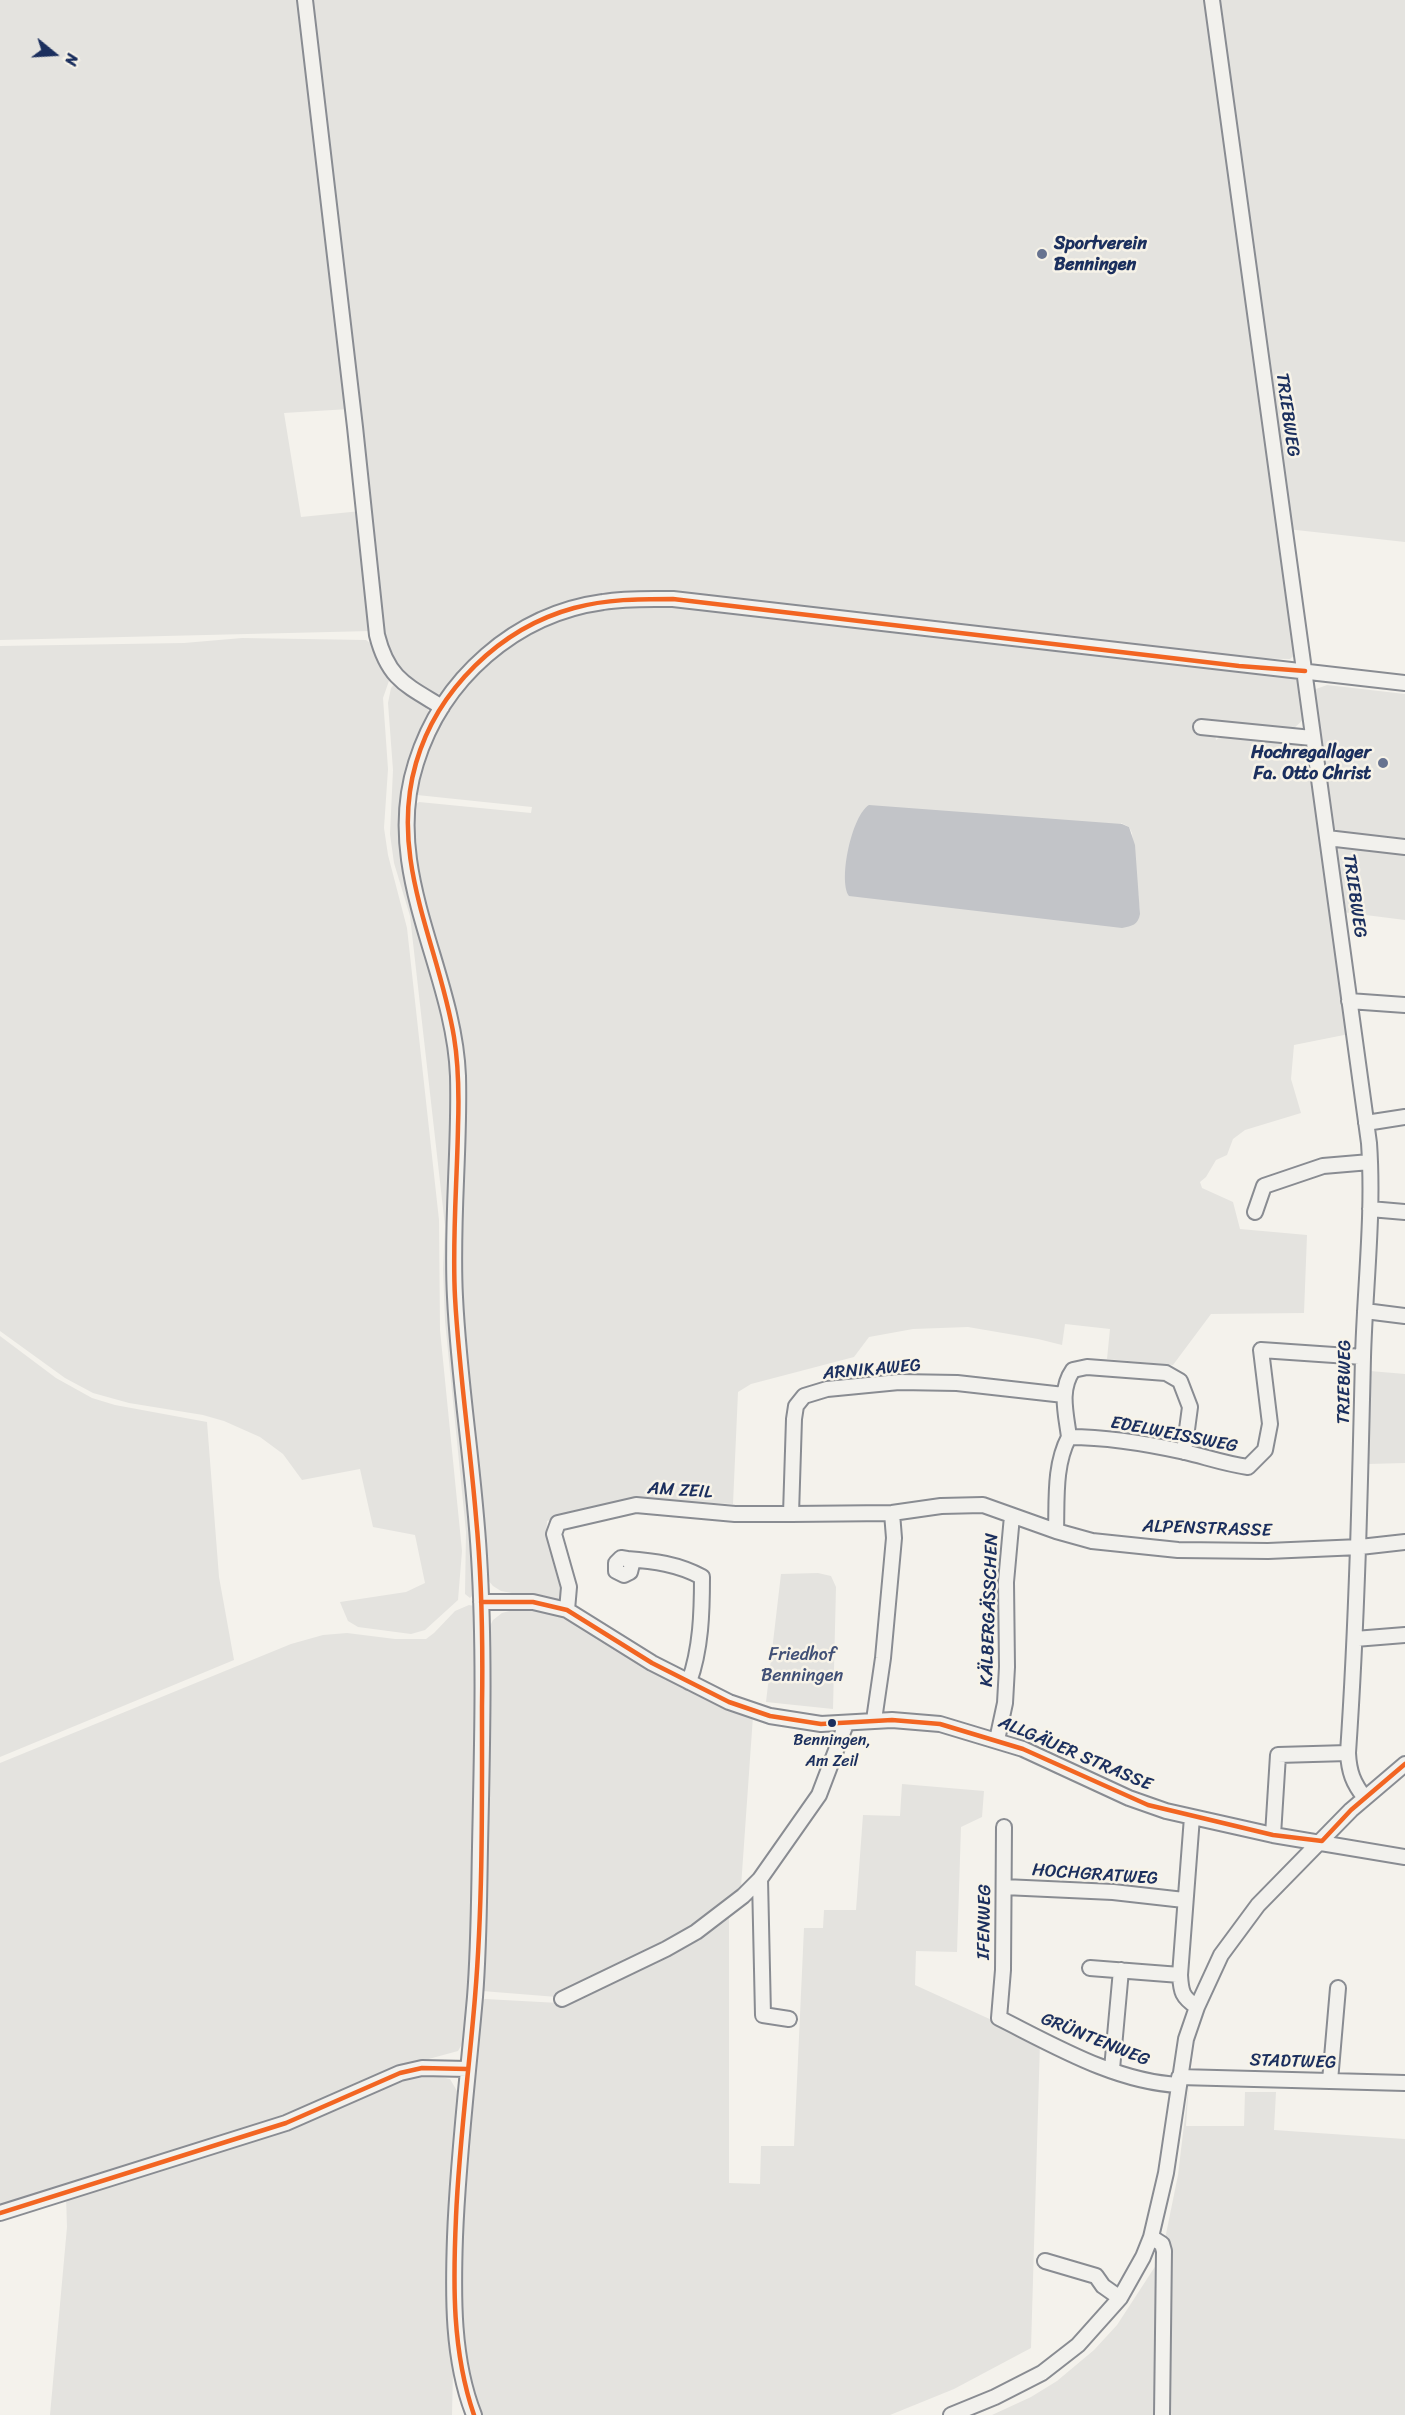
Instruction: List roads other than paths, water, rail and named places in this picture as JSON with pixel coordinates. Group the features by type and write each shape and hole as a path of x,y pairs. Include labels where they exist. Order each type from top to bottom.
{"street":[{"path":"305,0 377,635 388,667 396,677 442,707"},
{"name":"TRIEBWEG","path":"1212,0 1370,1162 1360,1547 1348,1753 1353,1784 1365,1798"},
{"path":"474,2415 460,2360 456,2329 454,2270 458,2169 475,1996 478,1922 483,1706 481,1602 476,1513 454,1289 457,1058 449,1007 415,898 406,846 406,819 411,780 418,756 442,707 471,669 497,646 522,629 575,608 600,602 631,599 673,599 1239,666 1405,683"},
{"path":"1201,727 1312,738"},
{"path":"1327,838 1405,847"},
{"path":"1349,1001 1405,1005"},
{"path":"1366,1123 1405,1117"},
{"path":"1256,1212 1264,1186 1323,1166 1370,1162"},
{"path":"1370,1209 1405,1212"},
{"path":"1365,1311 1405,1316"},
{"name":"EDELWEISSWEG","path":"1069,1437 1088,1437 1184,1452 1226,1464 1248,1467 1265,1450 1270,1424 1261,1350 1364,1358"},
{"path":"1056,1531 1059,1465 1061,1451 1069,1437 1064,1395 1067,1379 1073,1370 1087,1367 1166,1373 1180,1381 1190,1407 1184,1452"},
{"name":"ARNIKAWEG","path":"791,1514 794,1419 796,1406 804,1396 827,1389 899,1382 957,1383 1064,1395"},
{"name":"AM ZEIL","path":"567,1610 569,1587 554,1534 558,1523 636,1506 735,1514 791,1514 892,1513 941,1506 983,1505 1012,1516"},
{"path":"874,1720 883,1658 894,1538 892,1513"},
{"name":"ALPENSTRASSE","path":"1012,1516 1092,1541 1178,1550 1268,1551 1360,1547 1405,1542"},
{"name":"KÄLBERGÄSSCHEN","path":"997,1740 1005,1703 1006,1582 1012,1516"},
{"path":"627,1559 655,1561 683,1567 702,1576 702,1614 694,1667 688,1682"},
{"name":"ALLGÄUER STRASSE","path":"481,1602 533,1602 567,1610 640,1656 688,1682 729,1702 770,1716 808,1723 846,1724 874,1720 925,1721 997,1740 1049,1760 1129,1798 1192,1817 1273,1835 1322,1841 1405,1857"},
{"path":"1355,1639 1405,1635"},
{"path":"562,1999 638,1965 696,1932 743,1896 760,1879 819,1795 846,1724"},
{"path":"1273,1835 1278,1755 1348,1753"},
{"path":"951,2415 995,2397 1042,2373 1078,2345 1120,2298 1134,2276 1151,2237 1166,2173 1186,2039 1197,2007 1221,1955 1258,1905 1365,1798 1405,1764"},
{"path":"1192,1817 1180,1975 1181,1993 1185,1999 1197,2007"},
{"name":"IFENWEG","path":"999,2018 1004,1827"},
{"path":"760,1879 763,2015 789,2019"},
{"name":"HOCHGRATWEG","path":"1004,1887 1113,1892 1184,1900"},
{"path":"1090,1968 1180,1975"},
{"path":"1112,2069 1121,1970"},
{"path":"1330,2081 1338,1988"},
{"name":"GRÜNTENWEG","path":"999,2018 1060,2048 1112,2069 1156,2084 1179,2081"},
{"path":"0,2213 286,2123 400,2073 422,2068 467,2069"},
{"name":"STADTWEG","path":"1179,2081 1405,2083"},
{"path":"1151,2237 1162,2244 1164,2251 1162,2415"},
{"path":"1045,2262 1096,2276 1103,2286 1120,2298"}],"place":[{"name":"Sportverein Benningen","path":"1042,254"},
{"name":"Hochregallager Fa. Otto Christ","path":"1383,763"},
{"name":"Benningen, Am Zeil","path":"832,1723"}],"park label":[{"name":"Friedhof Benningen","path":"802,1665"}]}
